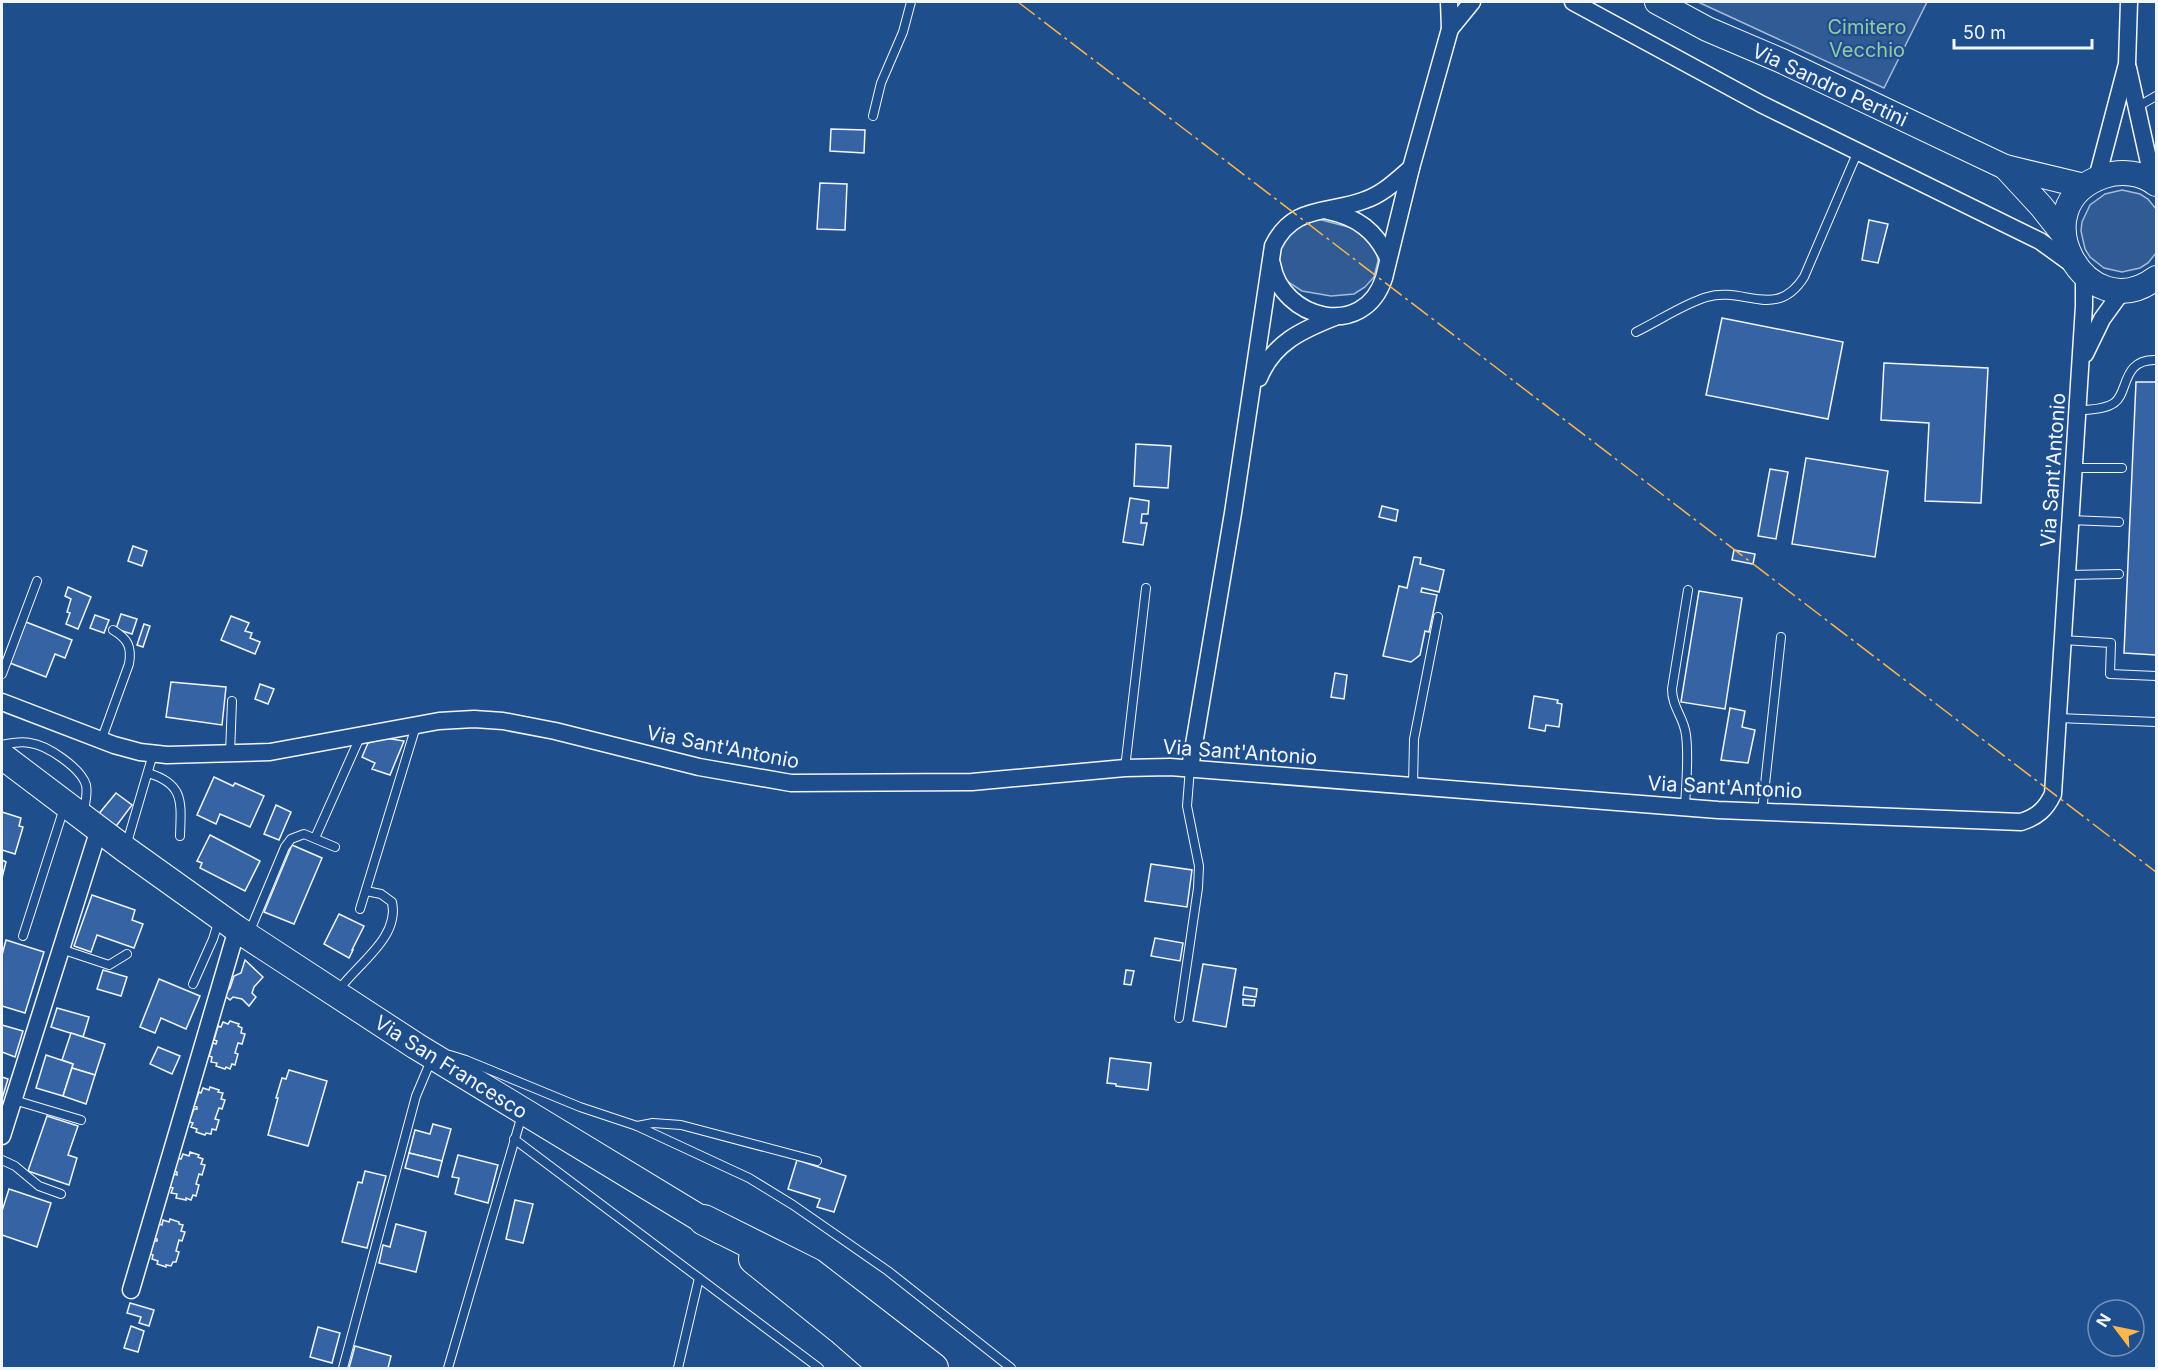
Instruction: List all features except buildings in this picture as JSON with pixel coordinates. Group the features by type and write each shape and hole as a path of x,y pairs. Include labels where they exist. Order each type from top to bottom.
{"highway":[{"path":"704,1220 841,1329 886,1368"},
{"path":"704,1220 810,1273 933,1368"}],"main road":[{"name":"Via Sandro Pertini","path":"1657,2 1707,30 1782,62 2005,167 2091,182"},
{"name":"Via Sandro Pertini","path":"2005,167 2064,235"},
{"path":"2155,182 2126,172 2111,173 2091,182 2071,203 2064,224 2064,235 2070,258 2081,272 2098,284 2123,290 2138,287 2157,278"},
{"name":"Via San Francesco","path":"2,756 125,849 235,927 336,994 424,1051 704,1220 793,1277 907,1368"}],"street":[{"path":"1271,254 1273,274 1284,293 1309,309 1342,317 1359,312 1374,299 1381,287 1450,29 1449,2"},
{"path":"1450,29 1472,2"},
{"path":"1573,2 1761,104 2040,241 2081,272"},
{"path":"2091,182 2127,64 2130,2"},
{"path":"2127,64 2155,182"},
{"path":"1190,768 1251,402 1271,254 1277,237 1288,224 1304,214 1341,208 1367,200 1411,168"},
{"path":"1323,210 1348,216 1364,225 1378,240 1389,258"},
{"name":"Via Sant'Antonio","path":"2,702 101,741 153,754 270,752 461,719 503,721 579,736 715,771 791,783 972,782 1125,768 1190,768 1685,807 2021,822 2041,813 2053,794 2078,411 2081,272"},
{"name":"Via Sant'Antonio","path":"2080,366 2102,319 2123,290"},
{"path":"1251,402 1263,368 1276,350 1292,336 1335,316"},
{"path":"3,1128 14,1100 61,949 82,817"},
{"path":"131,1290 235,927"}],"lane":[{"path":"873,116 880,83 903,32 911,2"},
{"path":"2137,107 2157,96"},
{"path":"2137,107 2157,105"},
{"path":"1636,332 1705,298 1723,295 1771,301 1787,296 1803,277 1858,151"},
{"path":"2078,411 2103,408 2113,404 2134,368 2148,360 2157,360"},
{"path":"2074,468 2122,468"},
{"path":"2070,520 2119,522"},
{"path":"2067,575 2119,574"},
{"path":"2,674 38,581"},
{"path":"1125,768 1146,588"},
{"path":"1685,807 1686,736 1673,704 1672,689 1688,590"},
{"path":"1413,786 1414,739 1438,617"},
{"path":"101,741 129,664 131,652 129,642 113,630"},
{"path":"1762,812 1781,637"},
{"path":"2063,640 2111,643 2110,674 2157,676"},
{"path":"230,754 232,701"},
{"path":"2058,718 2157,722"},
{"path":"360,909 416,726"},
{"path":"315,838 360,737"},
{"path":"2,745 26,742 41,745 77,771 86,789 82,817 23,936"},
{"path":"125,849 153,754"},
{"path":"1179,1018 1199,877 1199,866 1187,806 1190,768"},
{"path":"148,773 165,780 177,792 180,803 180,836"},
{"path":"193,984 213,939 235,927 288,842 300,834 334,847"},
{"path":"336,994 378,945 392,922 394,909 392,902 381,894 366,891"},
{"path":"61,949 109,965 127,954"},
{"path":"343,1368 416,1096 424,1051 466,1060 580,1107 637,1126 728,1167 793,1205 888,1271 1011,1368"},
{"path":"14,1100 81,1120"},
{"path":"448,1368 523,1111"},
{"path":"637,1126 652,1123 681,1125 817,1161"},
{"path":"514,1139 819,1368"},
{"path":"2,1160 15,1166 39,1186 61,1194"},
{"path":"678,1368 699,1278"}],"shaded area":[{"name":"Cimitero Vecchio","path":"1698,2 1927,2 1884,88"},
{"path":"2122,190 2140,194 2148,199 2156,209 2156,253 2148,263 2140,268 2122,272 2104,268 2090,257 2085,249 2081,231 2082,222 2090,205 2105,194"},
{"path":"1318,219 1356,229 1367,236 1377,253 1378,261 1374,277 1354,294 1331,296 1302,291 1285,280 1279,267 1278,252 1287,232"}],"power":[{"path":"1018,2 2156,872"}]}
